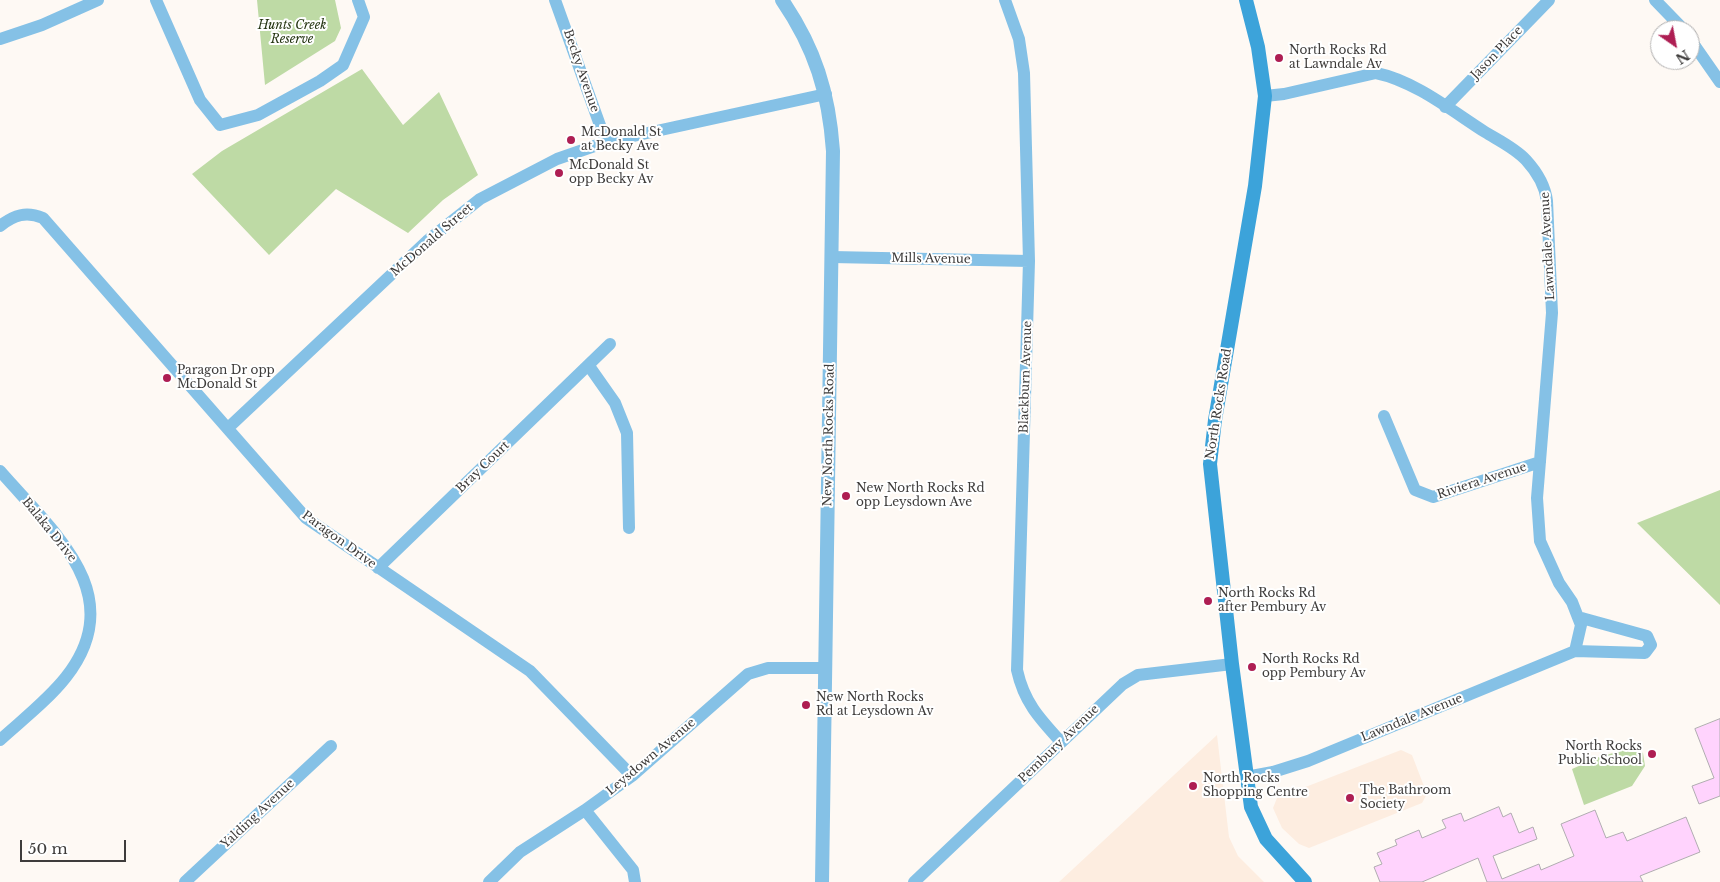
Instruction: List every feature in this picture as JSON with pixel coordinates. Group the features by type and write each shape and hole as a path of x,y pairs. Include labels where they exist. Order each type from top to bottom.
{"main road":[{"name":"North Rocks Road","path":"1246,0 1258,47 1264,96 1255,186 1215,420 1210,464 1232,664 1251,807 1266,838 1305,882"}],"street":[{"path":"0,39 42,25 98,0"},
{"path":"156,0 200,100 220,125 258,115 320,81 343,65 364,16 358,0"},
{"name":"Becky Avenue","path":"556,0 606,142"},
{"name":"New North Rocks Road","path":"782,0 813,55 826,94 833,151 822,882"},
{"name":"Blackburn Avenue","path":"1005,0 1019,39 1024,72 1030,261 1017,670 1021,690 1031,708 1062,742"},
{"name":"Jason Place","path":"1445,107 1549,0"},
{"path":"1655,0 1674,20"},
{"path":"1700,53 1720,82"},
{"name":"Lawndale Avenue","path":"1264,96 1284,94 1376,73 1396,79 1445,107 1523,157 1540,179 1546,193 1552,313 1537,498 1540,540 1559,583 1572,602 1581,625 1575,651"},
{"name":"McDonald Street","path":"228,428 427,242 480,199 557,159 606,142 826,94"},
{"name":"Paragon Drive","path":"0,226 13,216 32,214 43,218 64,239 306,518 530,671 632,776"},
{"name":"Mills Avenue","path":"832,257 1030,261"},
{"name":"Bray Court","path":"378,568 610,344"},
{"path":"589,366 615,403 627,433 629,444 629,528"},
{"name":"Riviera Avenue","path":"1384,416 1415,490 1432,497 1540,462"},
{"name":"Balaka Drive","path":"0,471 74,559 87,586 91,613 89,631 84,647 65,678 0,740"},
{"name":"Lawndale Avenue","path":"1246,777 1272,772 1308,761 1575,651 1645,653 1651,645 1646,636 1578,617"},
{"name":"Pembury Avenue","path":"914,882 1123,684 1138,674 1232,664"},
{"name":"Leysdown Avenue","path":"488,882 520,852 585,810 632,776 748,674 768,668 825,668"},
{"name":"Yalding Avenue","path":"186,882 331,746"},
{"path":"585,810 633,870 635,882"}],"shaded area":[{"name":"North Rocks Shopping Centre","path":"1217,735 1229,837 1238,856 1264,882 1059,882"},
{"path":"1401,750 1412,755 1427,794 1422,803 1309,848 1299,844 1282,828 1273,808 1277,798"}],"green space":[{"name":"Hunts Creek Reserve","path":"257,0 335,0 341,28 335,41 265,85"},
{"path":"362,69 403,125 439,92 478,175 443,200 408,233 336,189 269,255 192,174 222,151"},
{"path":"1720,490 1720,605 1637,523"},
{"path":"1634,747 1643,753 1645,766 1632,786 1584,805 1572,769 1599,757"}],"building":[{"path":"1720,719 1720,796 1699,804 1692,786 1714,778 1695,729"},
{"path":"1499,807 1503,817 1511,813 1519,833 1533,827 1537,839 1493,856 1502,879 1539,864 1541,870 1574,856 1561,824 1595,810 1606,838 1623,832 1627,841 1686,817 1700,852 1640,876 1643,882 1487,882 1478,858 1422,882 1380,882 1374,867 1382,864 1377,853 1397,845 1395,840 1419,830 1422,838 1446,828 1442,820 1461,813 1464,821"}],"place":[{"name":"North Rocks Rd at Lawndale Av","path":"1279,58"},
{"name":"McDonald St at Becky Ave","path":"571,140"},
{"name":"McDonald St opp Becky Av","path":"559,173"},
{"name":"Paragon Dr opp McDonald St","path":"167,378"},
{"name":"New North Rocks Rd opp Leysdown Ave","path":"846,496"},
{"name":"North Rocks Rd after Pembury Av","path":"1208,601"},
{"name":"North Rocks Rd opp Pembury Av","path":"1252,667"},
{"name":"New North Rocks Rd at Leysdown Av","path":"806,705"},
{"name":"North Rocks Public School","path":"1652,754"},
{"name":"North Rocks Shopping Centre","path":"1193,786"},
{"name":"The Bathroom Society","path":"1350,798"}]}
